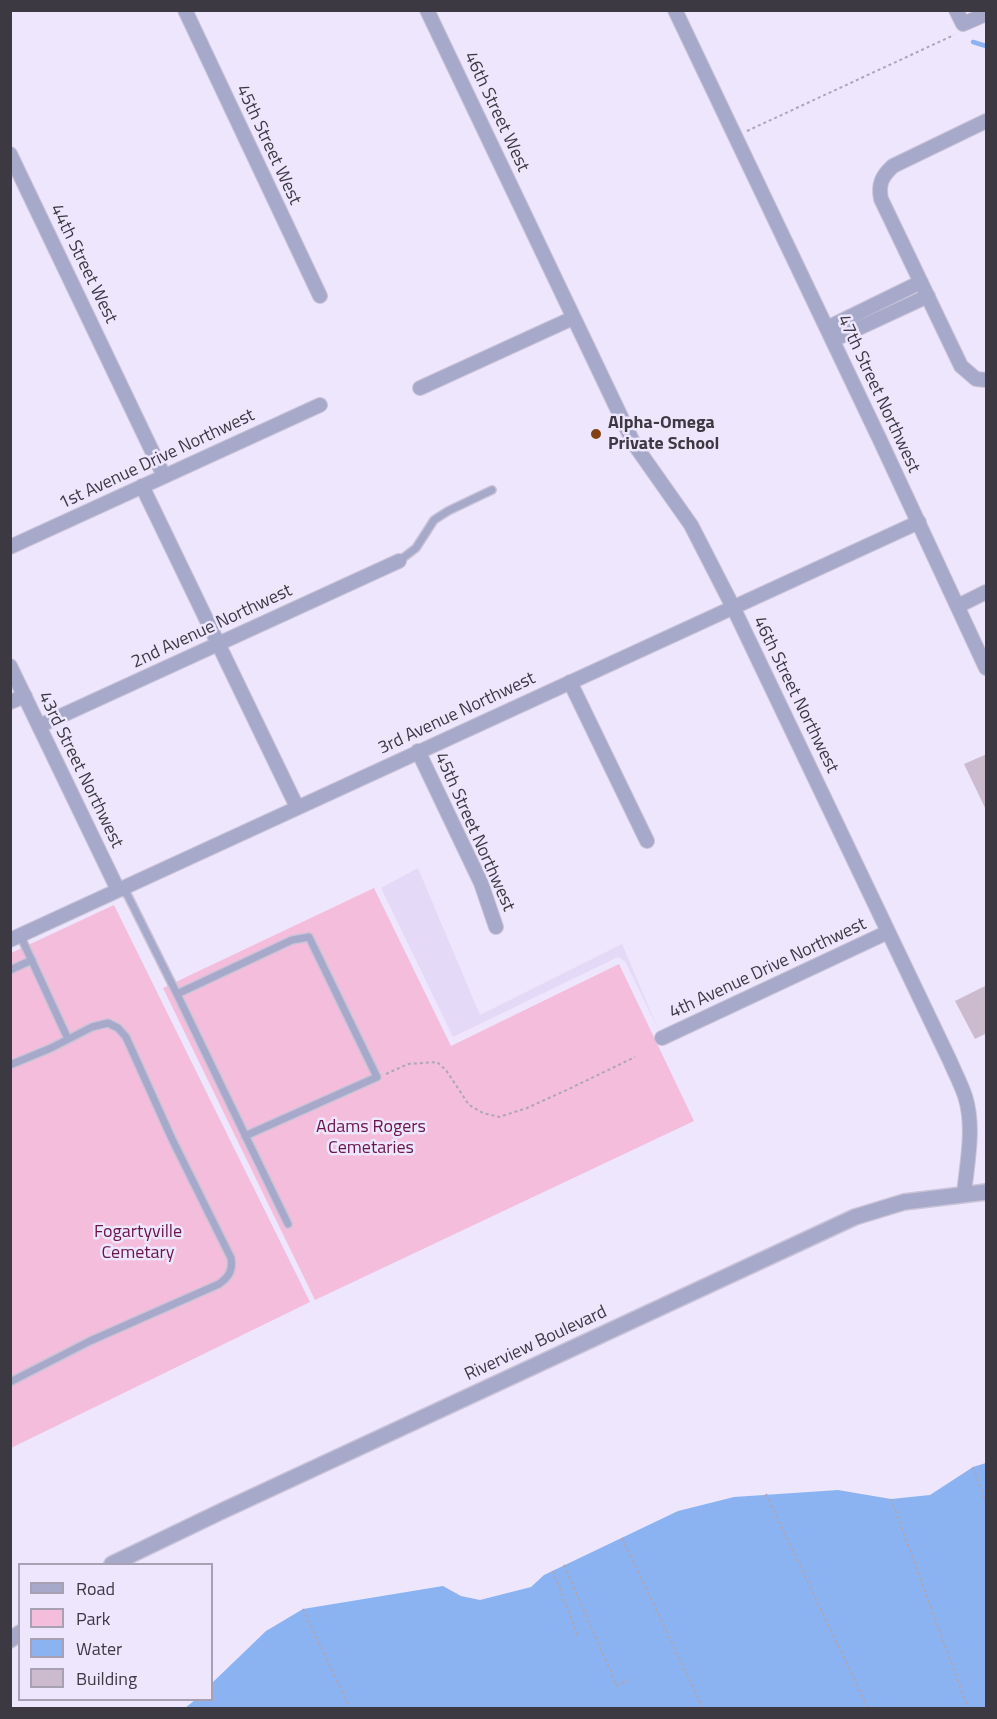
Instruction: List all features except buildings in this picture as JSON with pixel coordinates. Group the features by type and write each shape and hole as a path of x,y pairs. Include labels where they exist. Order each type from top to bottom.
{"street":[{"name":"45th Street West","path":"184,10 320,296"},
{"name":"46th Street West","path":"428,10 532,230"},
{"name":"47th Street Northwest","path":"675,10 987,668"},
{"path":"956,10 963,24 987,14"},
{"path":"981,380 969,375 961,366 881,199 880,186 884,174 893,166 987,121"},
{"name":"44th Street West","path":"10,154 164,476"},
{"name":"46th Street Northwest","path":"532,230 634,444 691,525 733,608 965,1096 969,1115 969,1131 964,1194"},
{"path":"830,334 921,282"},
{"path":"830,334 928,296"},
{"path":"420,388 573,318"},
{"name":"1st Avenue Drive Northwest","path":"10,548 320,405"},
{"path":"142,486 297,807"},
{"name":"3rd Avenue Northwest","path":"15,937 919,522"},
{"name":"2nd Avenue Northwest","path":"39,726 399,561"},
{"path":"958,606 987,592"},
{"name":"43rd Street Northwest","path":"10,666 118,890"},
{"path":"570,682 647,841"},
{"path":"10,702 25,696"},
{"name":"45th Street Northwest","path":"418,751 481,883 496,927"},
{"name":"4th Avenue Drive Northwest","path":"663,1038 888,932"},
{"name":"Riverview Boulevard","path":"114,1563 855,1217 904,1202 987,1192"}],"lane":[{"path":"399,561 416,548 434,520 492,490"},
{"path":"118,890 127,894 288,1224"},
{"path":"15,937 32,960 68,1039"},
{"path":"177,993 292,940 309,937 377,1077 244,1136"},
{"path":"10,970 32,960"},
{"path":"10,1065 92,1027 108,1023 118,1028 126,1037 172,1139 231,1258 232,1266 229,1274 219,1284 90,1341 10,1382"}],"path":[{"path":"735,136 958,33 963,24"},
{"path":"377,1077 408,1064 437,1062 446,1070 469,1106 499,1117 564,1092 635,1057"},
{"path":"973,1467 987,1503"},
{"path":"766,1494 868,1708"},
{"path":"891,1499 968,1708"},
{"path":"622,1538 703,1708"},
{"path":"564,1565 617,1686 629,1680"},
{"path":"553,1571 578,1637"},
{"path":"303,1609 350,1708"}],"shaded area":[{"path":"418,868 480,1015 622,944 659,1031 625,961 618,957 453,1037 381,888"}],"green space":[{"name":"Adams Rogers Cemetaries","path":"374,888 451,1046 619,964 694,1121 315,1300 163,988"},
{"name":"Fogartyville Cemetary","path":"114,905 310,1302 11,1448 11,953"}],"water":[{"path":"986,1463 986,1708 185,1708 194,1701 213,1701 213,1682 266,1631 303,1609 443,1586 461,1596 480,1600 531,1587 544,1575 678,1511 734,1497 838,1490 891,1499 930,1495 973,1467"}],"waterway":[{"path":"973,42 986,46"}],"place":[{"name":"Alpha-Omega Private School","path":"596,434"}]}
